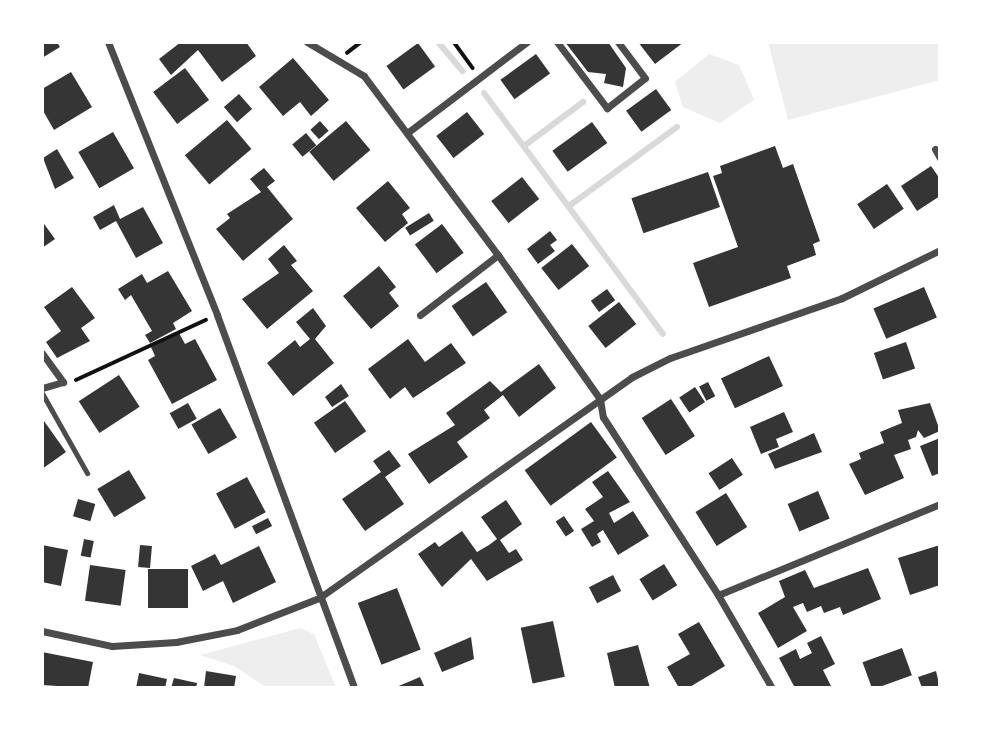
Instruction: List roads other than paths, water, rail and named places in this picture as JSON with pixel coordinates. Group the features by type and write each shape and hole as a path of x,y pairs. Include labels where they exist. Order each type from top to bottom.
{"street":[{"path":"107,42 217,315 354,688"},
{"path":"307,42 364,76 498,255 600,399 603,417 719,595 772,688"},
{"path":"407,133 527,42"},
{"path":"556,42 607,108 645,78 618,42"},
{"path":"935,149 940,158"},
{"path":"42,631 112,646 176,642 237,630 319,598 600,399 670,358 842,298 940,250"},
{"path":"420,315 498,255"},
{"path":"42,353 63,382 42,391"},
{"path":"719,595 940,505"}],"lane":[{"path":"42,391 88,472"}],"waterway":[{"path":"438,42 462,71"},
{"path":"484,93 663,334"},
{"path":"524,146 583,102"},
{"path":"569,206 677,127"}]}
